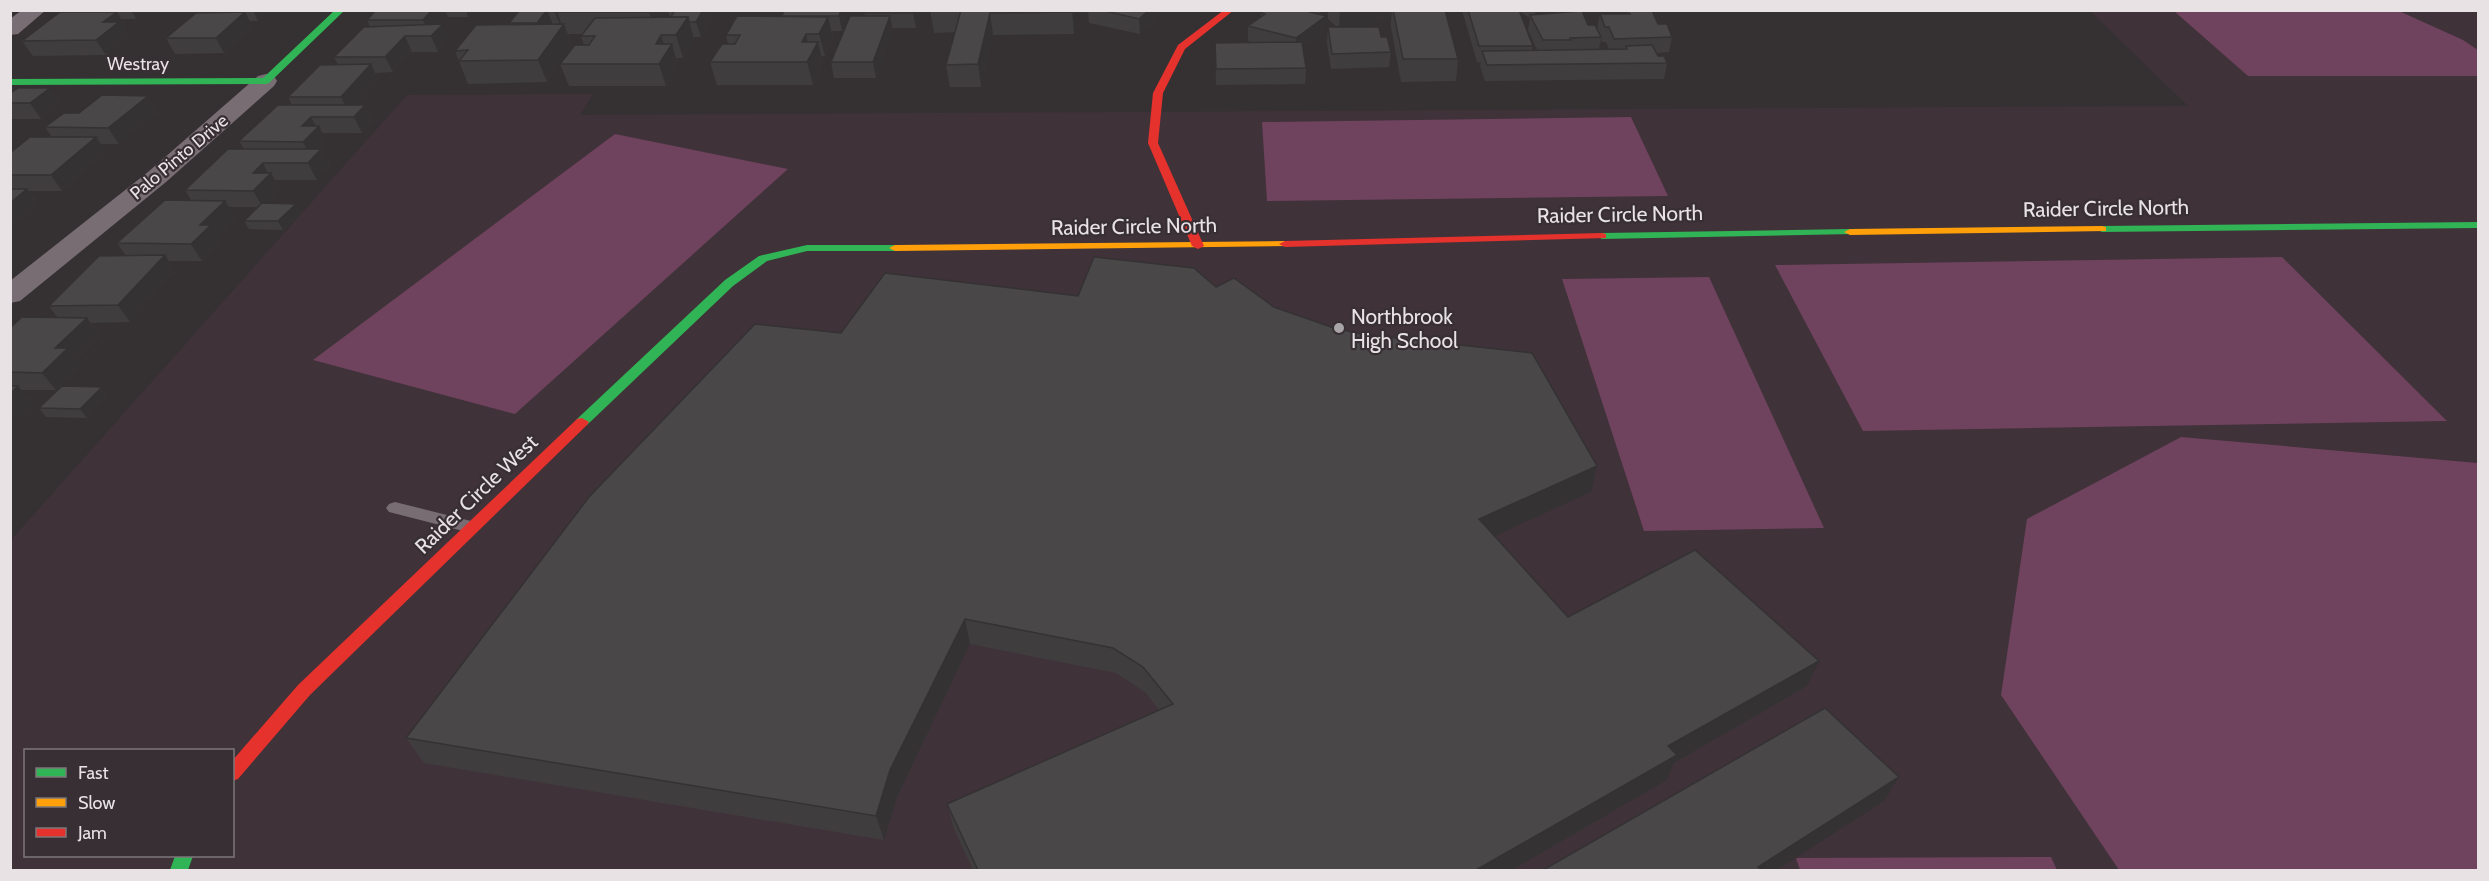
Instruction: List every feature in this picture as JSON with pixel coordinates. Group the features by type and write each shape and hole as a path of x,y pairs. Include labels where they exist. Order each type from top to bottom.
{"street":[{"path":"10,30 36,10"},
{"name":"Palo Pinto Drive","path":"10,296 157,177 266,81 341,10"},
{"path":"1198,246 1154,143 1158,93 1181,46 1230,10"},
{"name":"Westray","path":"10,82 266,81"},
{"name":"Raider Circle North","path":"763,258 807,248 1198,246 1658,234 2478,225"},
{"name":"Raider Circle West","path":"234,772 304,690 471,527 729,283 763,258"}],"lane":[{"path":"395,508 471,527"}],"shaded area":[{"name":"Northbrook High School","path":"2090,11 2478,11 2478,870 11,870 11,540 407,95 593,94 580,115 2188,106"},
{"path":"2174,11 2399,11 2463,40 2478,50 2478,76 2248,76"},
{"path":"1631,117 1668,196 1267,201 1262,122"},
{"path":"615,134 788,169 515,414 313,360"},
{"path":"2282,257 2447,421 1863,431 1775,265"},
{"path":"1709,277 1824,528 1644,531 1562,279"},
{"path":"2181,437 2478,463 2478,870 2119,870 2001,695 2027,519"},
{"path":"2051,857 2057,870 1800,870 1796,858"}],"building":[{"path":"376,10 432,10 423,20 367,20"},
{"path":"520,10 547,10 537,23 509,23"},
{"path":"558,10 650,10 649,12 557,12"},
{"path":"675,10 703,10 696,22 689,22 688,17 671,17"},
{"path":"784,10 841,10 839,16 782,16"},
{"path":"865,10 914,10 913,13 864,13"},
{"path":"961,10 1072,10 1072,12 990,13 978,64 946,65"},
{"path":"1101,10 1149,10 1139,19"},
{"path":"1265,10 1302,10 1326,16 1296,38 1248,26 1265,14 1261,13"},
{"path":"1393,10 1445,10 1458,59 1403,59"},
{"path":"1468,10 1519,10 1533,46 1479,46"},
{"path":"1582,11 1588,25 1595,25 1601,37 1543,40 1530,15"},
{"path":"1628,11 1652,11 1658,24 1667,24 1672,37 1614,39 1609,27 1605,27 1600,14 1630,14"},
{"path":"60,12 117,12 103,22 119,22 96,40 22,41"},
{"path":"245,12 216,38 166,38 196,13"},
{"path":"737,16 828,17 819,34 806,34 802,42 818,42 807,62 710,62 722,44 735,44 740,35 726,35"},
{"path":"850,16 890,16 873,62 831,62"},
{"path":"688,17 676,35 661,35 656,44 672,44 659,64 560,64 575,45 589,45 595,36 581,36 595,18"},
{"path":"443,24 431,36 405,36 385,57 334,57 364,27"},
{"path":"564,24 538,60 459,61 468,50 455,51 476,25"},
{"path":"1328,27 1379,27 1381,37 1387,37 1391,52 1332,54"},
{"path":"1302,42 1306,68 1216,69 1215,43"},
{"path":"1652,45 1658,56 1664,56 1667,63 1487,65 1482,51 1627,49 1626,46"},
{"path":"371,64 341,97 288,97 320,65"},
{"path":"18,88 50,88 30,103 10,103 10,93"},
{"path":"102,95 148,96 108,128 45,127 64,113 79,113"},
{"path":"278,105 365,105 354,117 311,117 302,126 319,126 303,142 239,141"},
{"path":"30,137 96,137 51,175 10,175 10,153"},
{"path":"228,149 321,149 308,163 263,163 253,173 271,173 253,191 185,190"},
{"path":"10,189 27,189 10,203"},
{"path":"165,200 225,201 200,225 211,225 191,244 117,243"},
{"path":"262,203 296,204 278,221 244,221"},
{"path":"165,255 118,305 49,306 99,256"},
{"name":"Northbrook High School","path":"1094,257 1194,268 1216,287 1234,278 1274,307 1331,327 1361,334 1532,353 1597,466 1479,519 1568,617 1695,550 1819,661 1668,746 1677,755 1476,870 978,870 947,804 1173,704 1143,667 1113,648 965,619 890,770 876,816 406,738 589,497 755,324 841,333 885,273 1078,296"},
{"path":"22,317 87,318 55,348 68,348 42,373 10,372 10,328"},
{"path":"10,386 18,386 10,394"},
{"path":"62,386 102,387 80,409 39,408"},
{"path":"1825,708 1899,777 1758,867 1762,870 1543,870"}],"traffic: fast":[{"path":"10,82 266,81 341,10"},
{"path":"2102,229 2478,225"},
{"path":"1602,236 1850,232"},
{"path":"582,422 729,283 763,258 807,248 895,248"},
{"path":"179,870 184,857"}],"traffic: slow":[{"path":"1850,232 2102,229"},
{"path":"895,248 1285,244"}],"traffic: jam":[{"path":"1198,246 1153,143 1158,93 1181,47 1230,10"},
{"path":"1285,244 1602,236"},
{"path":"234,772 304,690 582,422"}],"place":[{"name":"Northbrook High School","path":"1339,328"}]}
